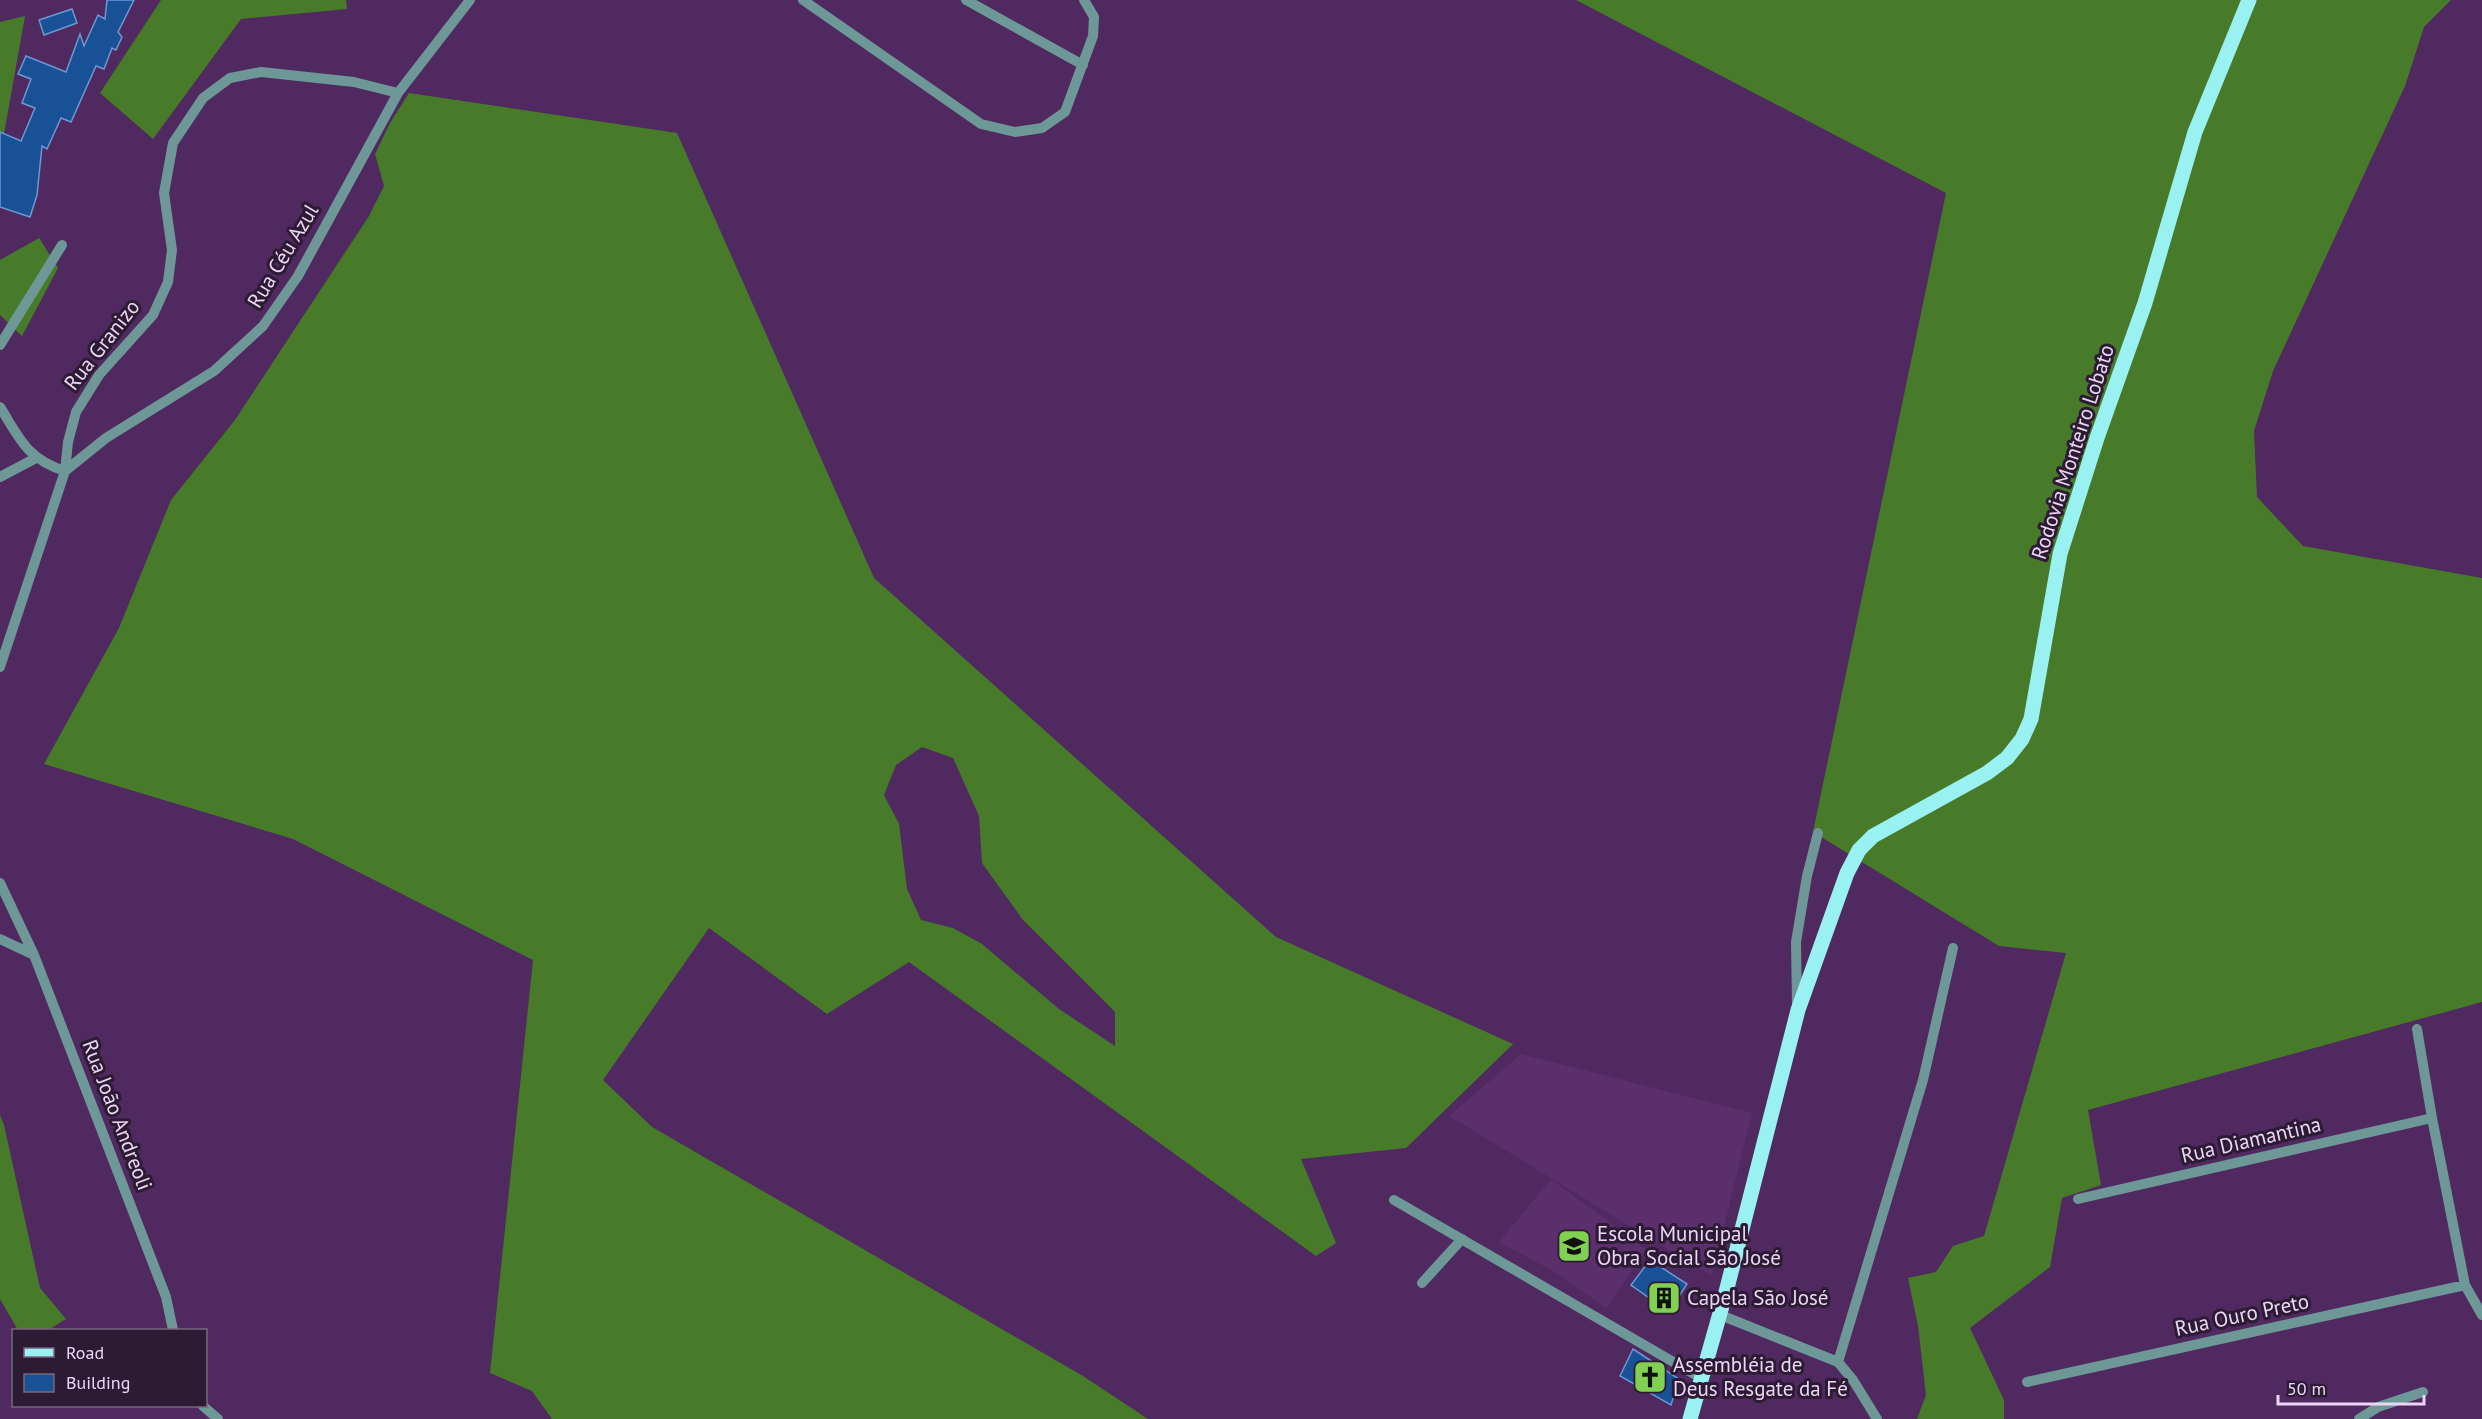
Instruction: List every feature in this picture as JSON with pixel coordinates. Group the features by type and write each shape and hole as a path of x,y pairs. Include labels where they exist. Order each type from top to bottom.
{"main road":[{"name":"Rodovia Monteiro Lobato","path":"1690,1419 1726,1292 1798,1010 1844,882 1859,850 1873,836 1987,773 2007,758 2022,739 2031,719 2060,554 2097,438 2145,303 2194,132 2249,0"}],"street":[{"name":"Rua Céu Azul","path":"65,471 106,438 214,371 263,326 298,276 398,93 470,0"},
{"path":"802,0 981,123 1014,132 1042,128 1065,112 1093,36 1094,17 1084,0"},
{"path":"966,0 1083,65"},
{"name":"Rua Granizo","path":"0,667 65,471 68,442 76,412 99,375 153,315 168,282 172,250 164,193 173,143 202,98 230,78 261,72 354,82 398,93"},
{"path":"0,345 62,245"},
{"path":"0,407 24,447 49,466 65,471"},
{"path":"0,477 36,458"},
{"path":"1798,1010 1796,942 1807,876 1818,833"},
{"name":"Rua João Andreoli","path":"0,884 34,955 166,1297 173,1329"},
{"path":"0,939 34,955"},
{"path":"1838,1362 1923,1080 1953,948"},
{"path":"2418,1029 2432,1118 2465,1285 2482,1315"},
{"name":"Rua Diamantina","path":"2078,1199 2432,1118"},
{"path":"1394,1200 1701,1378"},
{"path":"1422,1283 1462,1239"},
{"name":"Rua Ouro Preto","path":"2027,1382 2465,1285"},
{"path":"1718,1314 1838,1362 1853,1380 1877,1419"},
{"path":"2359,1419 2378,1407 2423,1392"},
{"path":"204,1407 218,1419"}],"shaded area":[{"path":"1521,1054 1752,1113 1712,1276 1449,1116"},
{"name":"Escola Municipal Obra Social São José","path":"1551,1179 1647,1250 1606,1308 1555,1272 1499,1242"}],"green space":[{"path":"161,0 346,0 347,9 241,19 153,139 100,93"},
{"path":"1576,0 2451,0 2424,27 2405,86 2273,371 2254,431 2257,497 2303,546 2482,578 2482,1002 2088,1110 2101,1185 2062,1198 2050,1267 1970,1328 2004,1400 2004,1419 1917,1419 1926,1395 1918,1326 1908,1278 1936,1272 1953,1246 1984,1236 2066,953 1999,946 1813,832 1946,193"},
{"path":"25,16 4,134 0,134 0,22"},
{"path":"409,93 677,133 874,578 1276,937 1513,1044 1406,1148 1301,1159 1336,1243 1316,1256 909,962 827,1014 709,928 603,1080 652,1127 1083,1376 1148,1419 552,1419 532,1391 490,1373 533,960 293,839 44,764 119,628 171,500 235,420 369,216 384,186 375,154 390,123","holes":["922,747 953,758 979,816 982,863 1023,920 1115,1012 1115,1046 1059,1009 982,944 953,928 921,920 907,889 899,824 884,795 896,765"]},
{"path":"39,238 58,268 22,336 0,315 0,260"},
{"path":"0,1115 40,1288 66,1319 50,1329 17,1329 0,1299"}],"building":[{"path":"107,0 134,0 118,32 122,37 116,50 112,48 104,69 96,66 71,122 61,118 47,149 42,146 37,195 30,217 0,207 0,132 21,141 35,108 22,103 31,79 18,74 26,56 66,72 80,34 84,46 98,15 105,19"},
{"path":"72,9 77,23 44,35 39,20"},
{"name":"Capela São José","path":"1650,1260 1687,1284 1669,1312 1631,1285"},
{"name":"Assembléia de Deus Resgate da Fé","path":"1633,1349 1679,1379 1671,1405 1620,1376"}],"place":[{"name":"Escola Municipal Obra Social São José","path":"1574,1246"},
{"name":"Capela São José","path":"1664,1298"},
{"name":"Assembléia de Deus Resgate da Fé","path":"1650,1377"}]}
